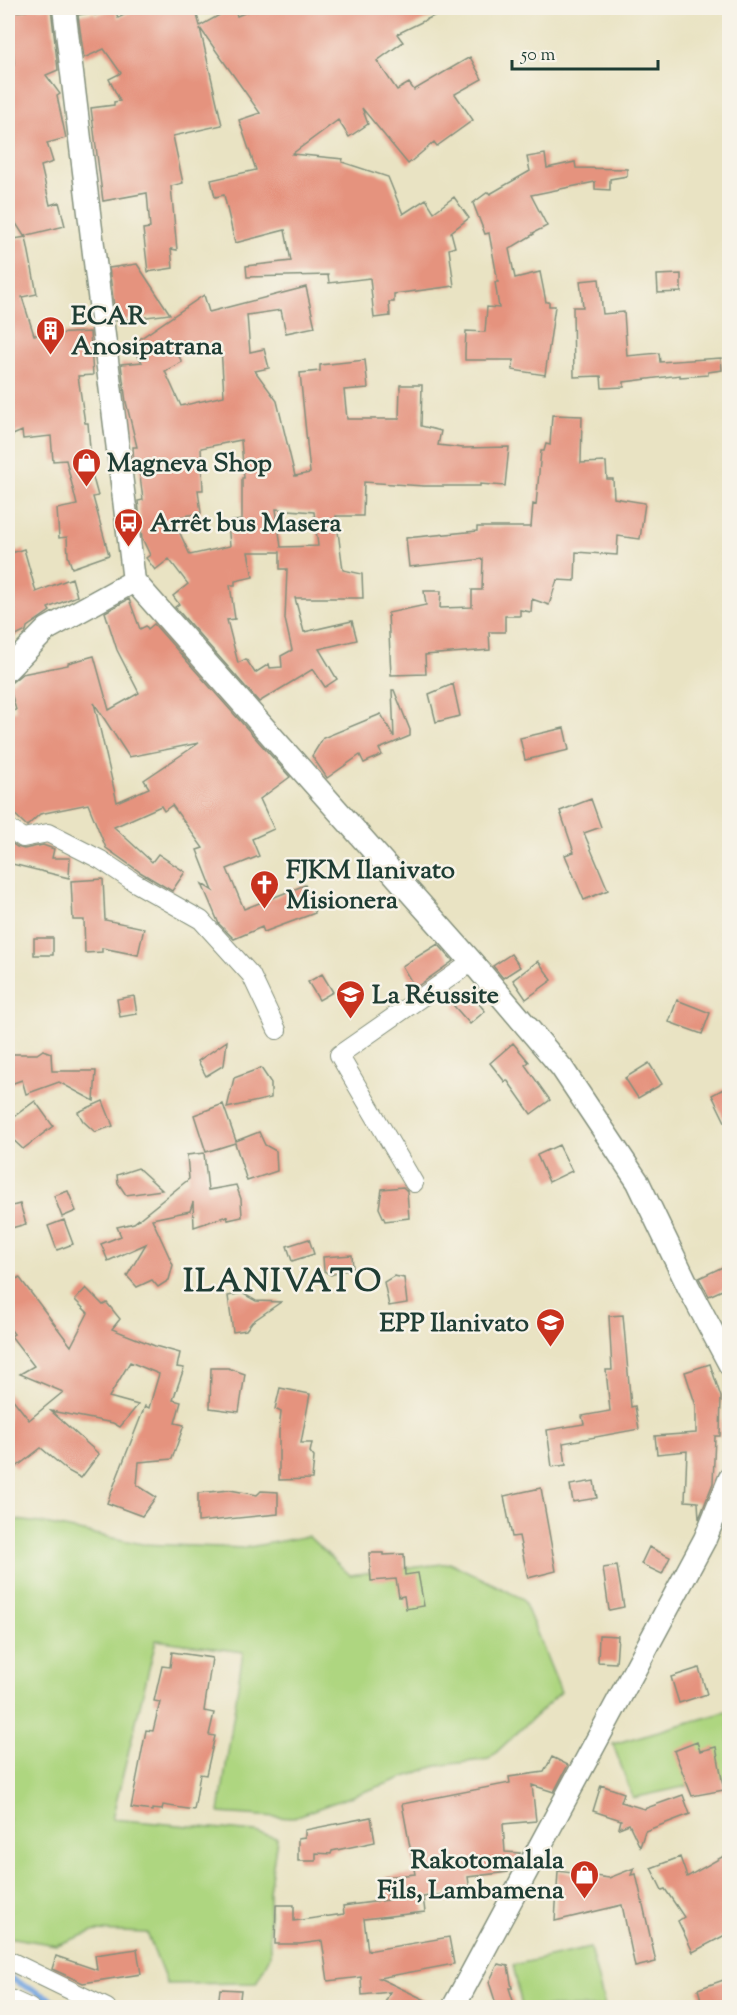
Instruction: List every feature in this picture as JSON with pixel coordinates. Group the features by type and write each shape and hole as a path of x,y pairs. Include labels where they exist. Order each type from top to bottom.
{"street":[{"path":"64,8 134,581 472,962 562,1068 638,1182 729,1365"},
{"path":"8,669 46,629 134,581"},
{"path":"8,828 23,838 48,832 101,860 134,882 201,920 251,975 277,1030"},
{"path":"414,1183 339,1054 472,962"},
{"path":"453,2007 705,1539 729,1478"},
{"path":"8,1960 107,2007"},
{"path":"8,1998 30,2007"}],"green space":[{"path":"8,1519 40,1523 142,1544 244,1548 308,1536 350,1575 451,1563 523,1599 561,1692 489,1759 436,1766 291,1818 219,1813 243,1652 156,1640 112,1819 255,1832 277,1838 269,1892 270,1956 256,1983 167,1984 147,1933 96,1931 56,1945 8,1937"},
{"path":"729,1711 729,1777 633,1798 613,1744"},
{"path":"590,1948 605,2007 522,2007 513,1965"}],"building":[{"path":"26,8 51,8 58,70 46,75 60,94 57,96 66,138 47,143 53,162 41,166 50,205 59,202 65,226 24,236 8,211 8,69 14,64 11,12 26,11"},
{"path":"138,8 195,8 200,26 232,8 237,16 257,8 450,8 397,34 403,42 377,61 397,90 409,83 414,90 470,57 482,79 455,94 473,120 437,146 434,142 408,164 362,108 368,124 349,137 338,120 292,154 343,159 342,162 388,177 403,214 426,199 434,212 454,197 469,218 451,232 455,247 449,249 454,286 394,294 394,302 389,302 390,316 374,318 370,278 329,283 328,275 247,277 246,266 291,261 285,230 235,243 224,195 215,197 211,180 256,170 239,120 260,113 200,28 222,125 173,136 183,183 171,186 177,250 171,249 173,268 148,272 143,229 150,228 147,193 103,201 91,108 114,105 114,102 120,101 109,79 121,73 104,49 84,58 78,15 95,12 95,15 115,9 118,18"},
{"path":"545,154 547,168 575,162 576,168 627,169 627,176 610,179 610,190 595,189 595,182 531,195 547,226 509,249 515,278 540,272 546,302 549,302 549,306 555,306 545,375 512,370 514,360 465,360 465,352 466,331 485,332 487,307 499,308 495,282 498,282 489,233 485,234 473,203 488,192 490,194 530,171 527,157"},
{"path":"26,237 37,294 22,297 34,335 90,332 93,375 78,376 85,423 88,423 92,474 98,496 93,497 109,555 72,568 68,556 67,537 59,538 57,509 77,505 66,460 53,461 51,436 23,439 22,431 8,437 8,240"},
{"path":"137,264 170,314 116,321 109,268"},
{"path":"681,274 681,292 658,293 657,275"},
{"path":"599,279 603,314 624,312 627,356 659,353 660,362 721,358 722,370 708,372 708,375 680,377 680,375 624,382 624,387 602,388 601,376 574,377 573,307 583,307 580,281"},
{"path":"306,287 315,327 286,333 281,310 247,315 250,352 264,349 269,368 255,371 277,401 295,476 310,473 300,373 320,371 320,365 365,360 368,388 344,390 347,419 399,419 400,385 422,385 421,426 441,431 438,445 463,448 509,447 505,486 480,484 480,486 424,486 364,482 363,516 336,516 343,570 362,574 363,598 295,598 304,632 352,621 357,640 319,649 337,679 325,687 313,669 259,702 175,607 179,604 173,596 188,584 169,559 155,570 146,558 150,555 142,538 138,501 143,500 139,468 134,469 133,447 137,447 126,402 121,364 142,362 131,345 204,295 209,312","holes":["219,343 224,396 181,406 165,371 182,362 176,351","241,440 244,478 242,478 242,520 228,522 230,546 190,555 173,518 201,513 198,490 203,490 201,448","276,509 314,512 318,546 281,547","248,552 280,552 280,569 287,569 285,619 292,650 281,656 282,667 270,668 269,664 255,673 246,659 238,663 227,620 235,619 230,585 235,585 235,581 253,577"]},
{"path":"552,415 582,416 581,463 606,462 607,479 613,479 614,498 645,503 640,539 618,536 617,555 576,552 575,581 557,580 549,605 532,599 531,612 520,610 520,616 505,616 505,632 489,632 490,650 425,655 426,674 391,675 388,613 426,605 424,591 441,591 440,608 472,607 472,590 482,590 483,559 409,567 406,538 477,531 477,527 531,527 533,504 536,505 541,451 544,451 546,444 550,445"},
{"path":"24,549 36,592 72,578 77,596 48,608 50,611 27,627 26,631 8,640 8,554"},
{"path":"129,599 140,629 146,626 148,629 154,624 290,777 260,799 274,829 252,839 259,856 227,869 244,909 305,885 315,913 264,932 262,927 234,939 219,924 202,884 213,891 197,850 203,848 172,805 164,811 161,806 114,827 152,862 158,854 185,872 172,891 106,848 88,804 40,814 27,826 8,808 8,712 16,710 8,682 12,682 22,674 68,665 68,663 94,656 109,710 139,693 117,650 105,612","holes":["94,703 129,757 199,743 144,780 149,788 117,802"]},
{"path":"453,684 460,716 436,722 429,694"},
{"path":"392,690 394,690 410,730 410,736 379,749 382,755 364,763 360,755 327,778 312,756 323,738 381,714 394,737"},
{"path":"564,728 569,750 525,760 520,738"},
{"path":"591,799 601,827 584,833 608,890 584,900 565,855 574,852 560,811"},
{"path":"8,841 24,849 43,845 54,849 52,858 70,858 69,878 8,863"},
{"path":"103,879 105,920 144,928 138,955 102,948 102,952 85,953 84,920 73,920 71,881"},
{"path":"34,938 53,938 53,955 34,955"},
{"path":"438,944 453,961 415,988 402,966"},
{"path":"511,954 520,967 503,978 493,966"},
{"path":"538,961 552,980 526,999 513,980"},
{"path":"322,974 333,992 319,1000 308,982"},
{"path":"469,992 485,1011 470,1024 454,1006"},
{"path":"134,996 137,1014 120,1017 117,999"},
{"path":"677,1000 710,1013 702,1034 669,1022"},
{"path":"227,1041 224,1065 206,1076 198,1061"},
{"path":"513,1043 529,1062 525,1065 550,1100 531,1114 507,1080 505,1082 490,1063"},
{"path":"43,1050 51,1053 52,1071 96,1071 94,1101 59,1082 26,1094 22,1080 8,1085 8,1054 37,1054"},
{"path":"649,1063 662,1084 638,1098 625,1078"},
{"path":"261,1068 271,1083 271,1098 227,1108 234,1078"},
{"path":"729,1086 729,1130 712,1095"},
{"path":"35,1101 53,1126 23,1149 8,1135 8,1121"},
{"path":"103,1101 113,1126 95,1132 83,1121 78,1112"},
{"path":"223,1104 236,1141 259,1132 265,1145 276,1151 277,1171 247,1181 235,1143 206,1152 194,1115"},
{"path":"559,1145 572,1171 549,1182 537,1155"},
{"path":"204,1153 208,1190 236,1185 241,1199 242,1217 228,1220 227,1216 194,1227 193,1202 190,1211 152,1219 173,1265 169,1280 158,1287 152,1280 137,1287 127,1276 146,1244 108,1261 101,1244 121,1236 117,1227 134,1223 189,1179 187,1155"},
{"path":"138,1168 162,1190 126,1195 118,1183 117,1175"},
{"path":"403,1187 407,1191 409,1218 385,1221 379,1208 382,1189"},
{"path":"68,1191 76,1211 62,1217 54,1196"},
{"path":"20,1204 26,1224 8,1229 8,1207"},
{"path":"64,1220 73,1244 57,1250 48,1226"},
{"path":"309,1239 314,1254 292,1261 287,1246"},
{"path":"352,1255 353,1268 331,1275 324,1271 323,1257"},
{"path":"729,1264 729,1287 709,1296 699,1278"},
{"path":"394,1276 404,1278 407,1303 389,1306 384,1282"},
{"path":"19,1277 71,1346 88,1313 75,1300 86,1288 103,1305 107,1303 120,1319 112,1329 180,1353 177,1367 184,1368 173,1400 181,1402 175,1423 184,1425 172,1459 139,1462 137,1485 156,1497 142,1516 107,1503 145,1406 149,1408 159,1374 130,1362 109,1397 138,1405 120,1427 113,1423 51,1411 99,1454 81,1478 68,1471 41,1448 15,1468 8,1458 8,1393 29,1420 63,1392 20,1374 34,1366 11,1336 14,1334 8,1326 8,1286"},
{"path":"242,1293 256,1301 281,1302 252,1322 246,1330 233,1332 228,1296"},
{"path":"623,1315 631,1407 635,1406 639,1429 563,1443 566,1465 552,1467 547,1430 584,1424 582,1416 610,1411 606,1370 612,1370 609,1316"},
{"path":"710,1364 721,1397 720,1436 715,1436 713,1483 699,1519 698,1502 685,1501 687,1451 657,1454 655,1436 696,1433 696,1406 685,1372"},
{"path":"211,1368 228,1368 245,1374 239,1412 210,1408"},
{"path":"280,1388 310,1394 301,1443 312,1443 310,1452 314,1457 312,1479 279,1480 281,1412 275,1409"},
{"path":"594,1481 597,1498 573,1502 570,1485"},
{"path":"541,1488 556,1571 528,1578 519,1536 512,1537 504,1496"},
{"path":"230,1490 257,1495 261,1491 278,1492 278,1514 198,1522 198,1493"},
{"path":"649,1547 670,1557 662,1574 641,1564"},
{"path":"369,1553 404,1554 405,1575 418,1573 424,1606 406,1609 404,1596 399,1597 396,1579 371,1581"},
{"path":"617,1566 624,1607 609,1610 603,1568"},
{"path":"599,1635 618,1636 616,1663 598,1662"},
{"path":"172,1652 212,1658 204,1711 214,1713 209,1735 215,1736 206,1775 200,1774 194,1810 163,1805 162,1810 152,1809 152,1811 131,1808 146,1730 153,1731 160,1702 154,1701 162,1666 170,1667"},
{"path":"699,1668 707,1694 679,1703 671,1677"},
{"path":"697,1742 700,1751 716,1747 724,1790 692,1796 674,1751"},
{"path":"552,1757 568,1765 554,1792 532,1785 536,1821 503,1824 505,1852 520,1853 513,1869 507,1869 508,1872 468,1877 470,1891 423,1897 425,1912 364,1919 368,1951 449,1937 454,1964 379,1978 440,2007 383,2007 390,1992 362,1995 361,1977 328,1981 322,1941 275,1944 276,1905 294,1905 294,1921 344,1914 343,1906 388,1900 385,1877 415,1874 402,1804 510,1783 509,1777 544,1772"},
{"path":"601,1785 624,1793 621,1802 644,1809 683,1795 690,1814 645,1831 640,1847 629,1824 619,1828 621,1820 593,1811"},
{"path":"371,1817 375,1842 332,1851 331,1854 316,1853 316,1861 298,1861 298,1838 305,1837 305,1830"},
{"path":"729,1853 729,1933 693,1952 678,1921 684,1917 665,1889 662,1890 651,1868 680,1857 687,1877"},
{"path":"634,1868 631,1875 636,1874 656,1962 635,1967 622,1905 555,1921 558,1871 609,1878"},
{"path":"137,1949 141,1974 83,1983 52,1969 56,1956 97,1970 95,1955"},
{"path":"498,1964 508,1966 512,1988 509,1988 515,2007 497,2007 489,1982"},
{"path":"729,1978 729,2001 703,2007 698,1989"},
{"path":"220,1989 241,1990 239,2007 218,2007"}],"waterway":[{"path":"8,1977 68,2008"}],"place":[{"name":"ECAR Anosipatrana","path":"50,356"},
{"name":"Magneva Shop","path":"86,488"},
{"name":"Arrêt bus Masera","path":"129,548"},
{"name":"FJKM Ilanivato Misionera","path":"265,910"},
{"name":"La Réussite","path":"351,1020"},
{"name":"EPP Ilanivato","path":"550,1348"},
{"name":"Rakotomalala Fils, Lambamena","path":"585,1900"}],"district":[{"name":"ILANIVATO","path":"283,1280"}]}
